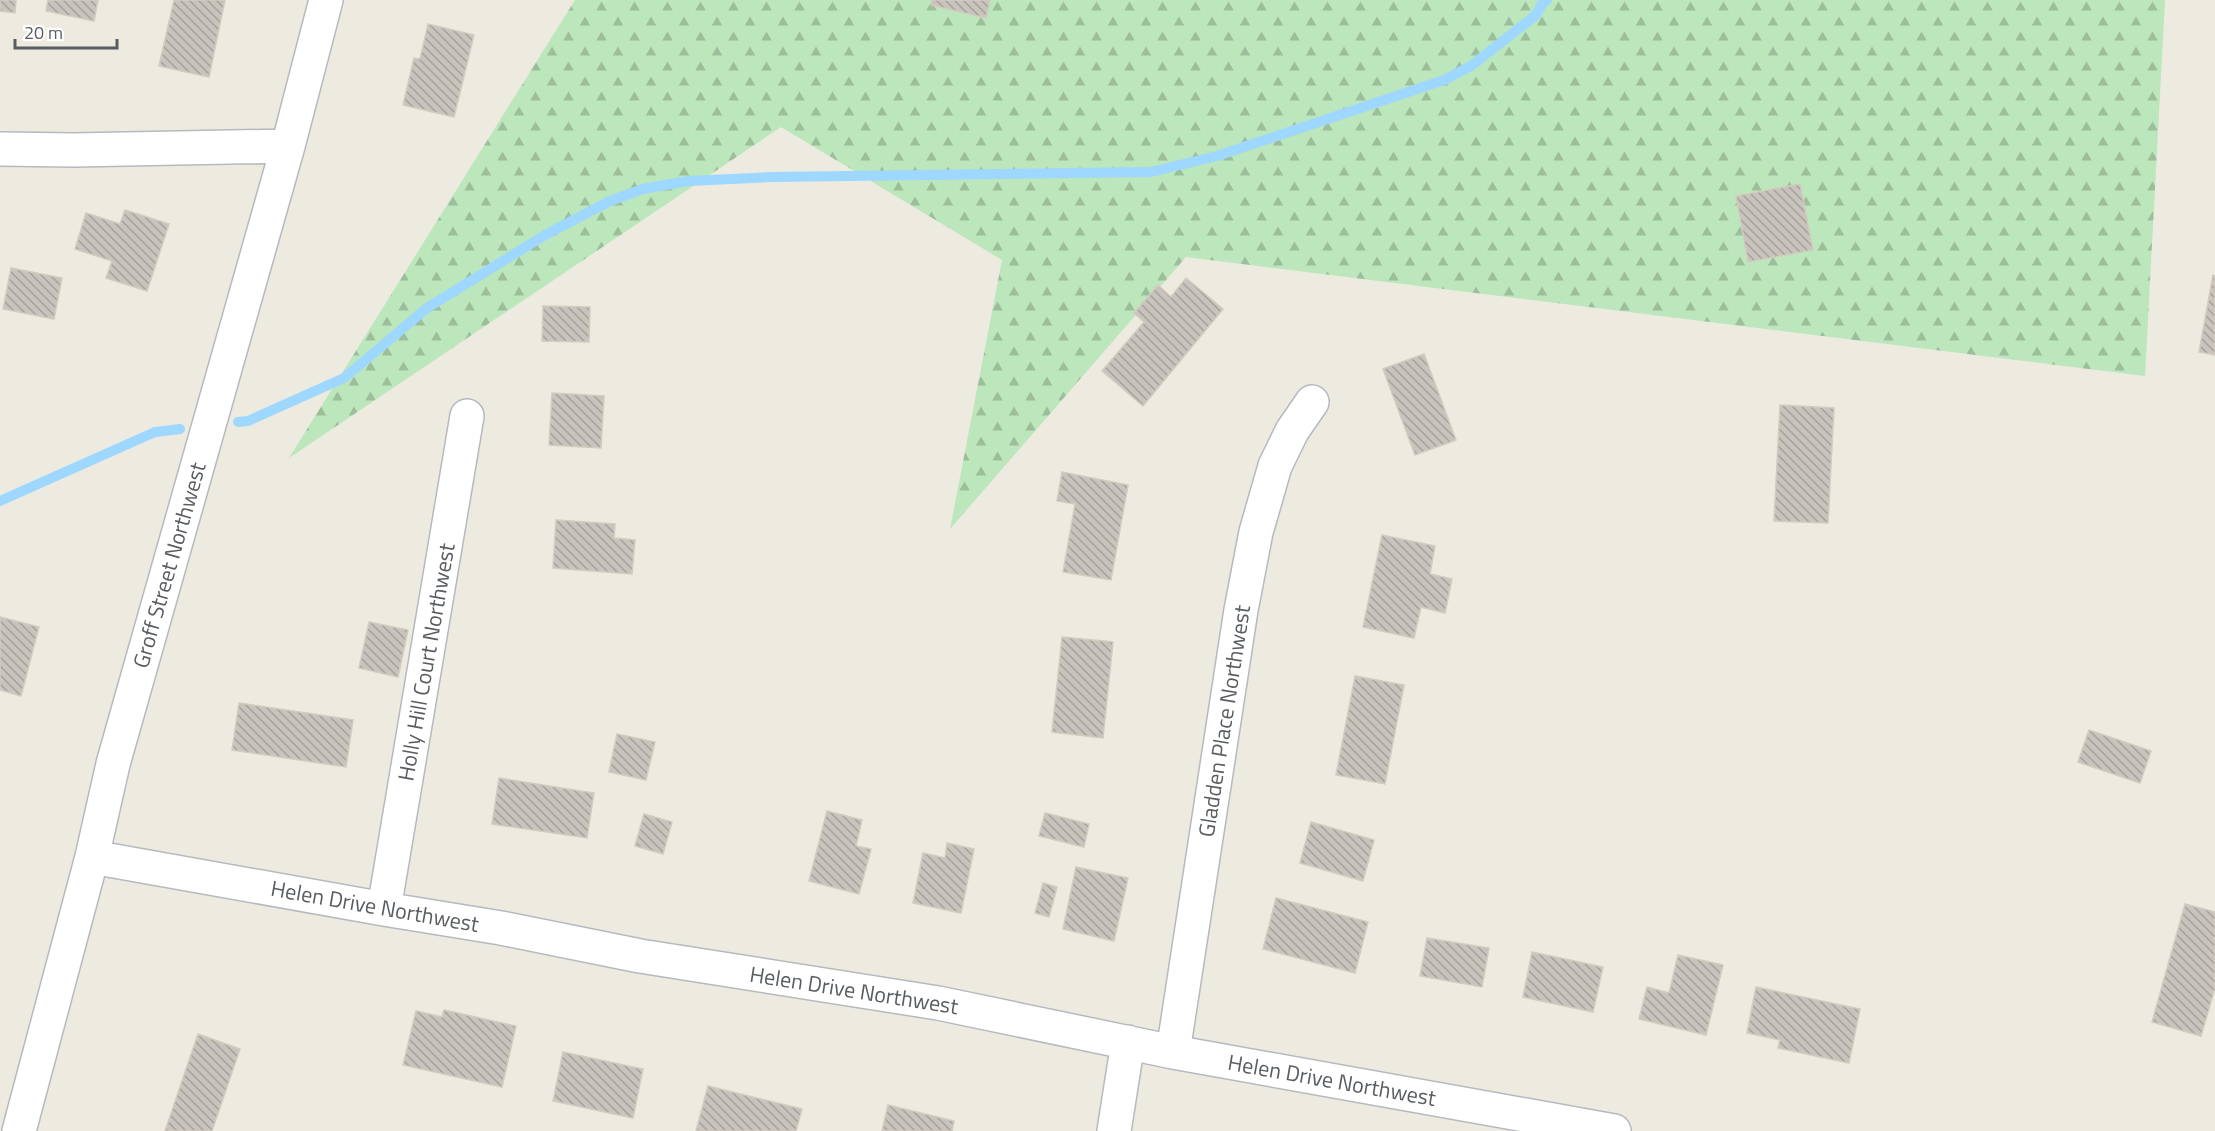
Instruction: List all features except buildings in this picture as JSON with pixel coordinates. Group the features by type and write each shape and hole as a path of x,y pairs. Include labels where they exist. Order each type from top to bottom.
{"street":[{"name":"Groff Street Northwest","path":"19,1131 92,857 113,764 288,146 326,0"},
{"path":"0,149 288,146"},
{"name":"Gladden Place Northwest","path":"1173,1052 1241,610 1256,532 1275,466 1292,431 1312,402"},
{"name":"Holly Hill Court Northwest","path":"384,909 467,416"},
{"name":"Helen Drive Northwest","path":"92,857 384,909 501,927 640,956 938,1003 1173,1052 1614,1131"},
{"path":"1114,1131 1128,1042"}],"green space":[{"path":"575,0 2165,0 2145,376 1186,257 950,529 1002,260 781,127 289,458"}],"waterway":[{"path":"238,422 248,421 344,378 427,308 545,235 610,201 643,189 688,181 773,177 1151,172 1217,156 1444,80 1471,66 1536,15 1547,0"},
{"path":"0,501 155,432 180,429"}]}
